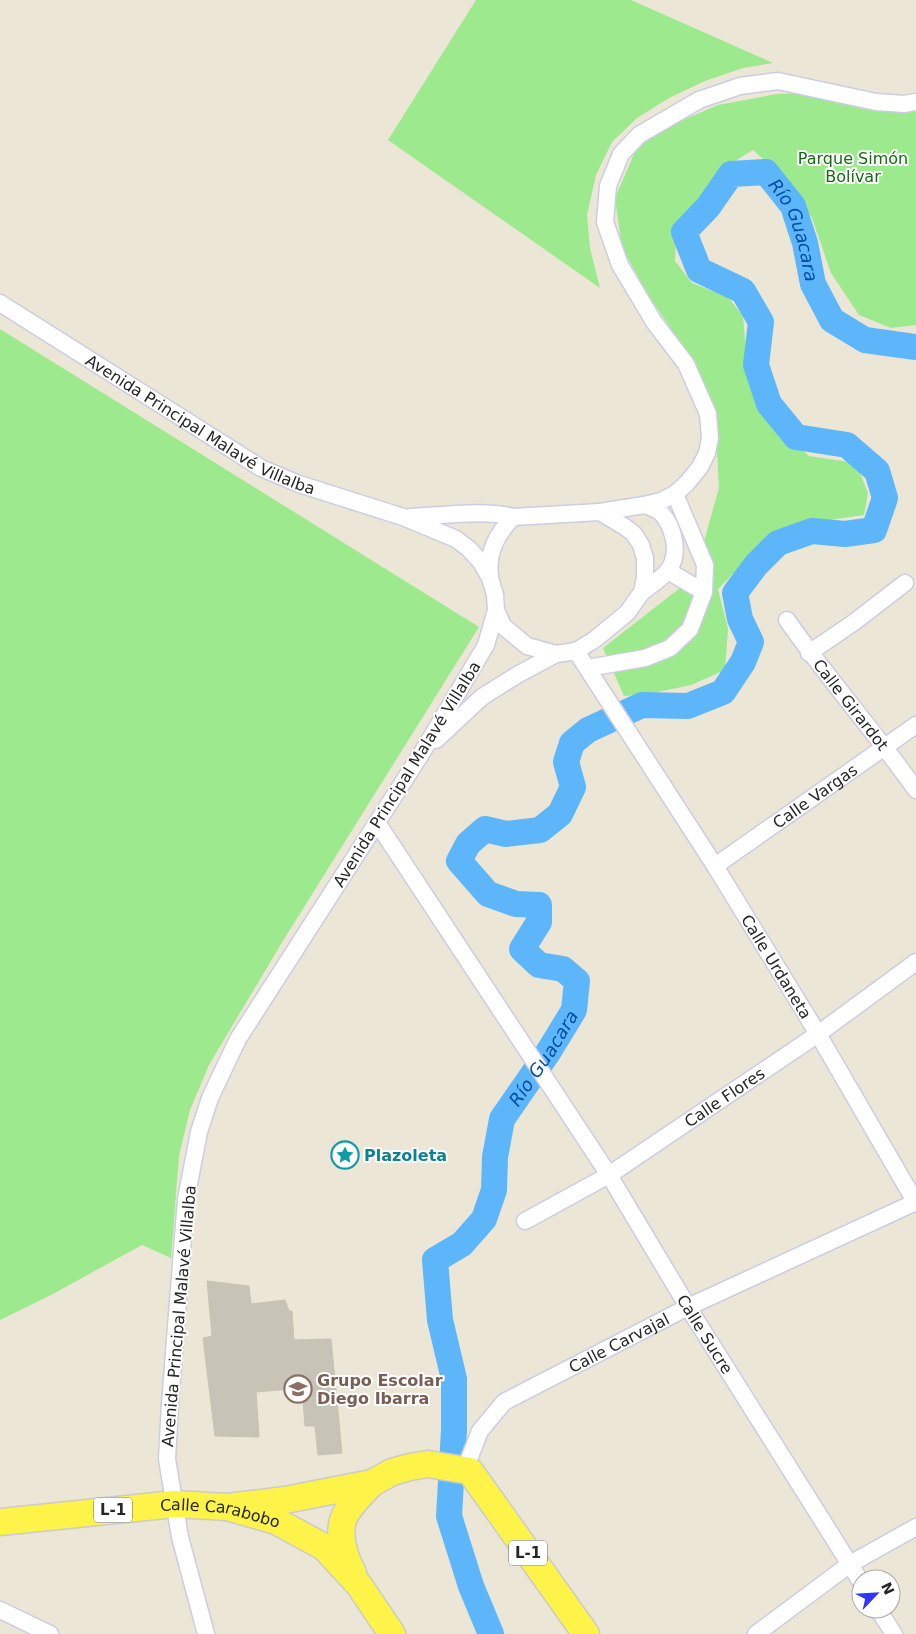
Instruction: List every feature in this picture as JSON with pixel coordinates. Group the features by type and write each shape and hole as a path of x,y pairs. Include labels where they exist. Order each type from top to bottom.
{"main road":[{"name":"L-1","path":"227,1508 295,1498 372,1483 392,1472 428,1464 465,1471 586,1634"},
{"name":"L-1","path":"359,1584 347,1562 342,1540 343,1520 351,1507 372,1483"},
{"name":"Calle Carabobo","path":"0,1522 175,1504 227,1508 276,1521 324,1547 359,1584 392,1634"}],"street":[{"path":"403,518 468,514 512,517 600,512 661,501 674,494 687,483 700,467 707,453 710,438 708,414 686,364 654,322 620,265 605,222 608,186 622,154 639,135 691,104 740,86 778,81 876,102 904,104 916,102"},
{"name":"Avenida Principal Malavé Villalba","path":"0,304 261,468 299,484 403,518 456,539 469,548 481,562 490,578 495,595 496,610 486,645 424,751 238,1039 210,1098 199,1132 186,1198 170,1404 168,1459 180,1537 206,1634"},
{"path":"590,672 645,658 670,648 690,629 704,592 705,565 674,494"},
{"path":"496,610 503,626 528,646 556,654 576,652 627,613 642,592 668,571 673,563 675,552 670,528 662,514 654,508 644,505"},
{"path":"600,512 634,534 641,544 645,558 645,578 642,592"},
{"path":"490,578 490,552 512,517"},
{"path":"668,571 704,592"},
{"path":"810,653 905,583"},
{"name":"Calle Girardot","path":"787,620 810,653 886,748 916,790"},
{"name":"Calle Urdaneta","path":"576,652 716,866 818,1034 916,1202"},
{"path":"424,751 482,697 556,654"},
{"name":"Calle Vargas","path":"716,866 886,748 916,725"},
{"name":"Calle Sucre","path":"378,824 609,1175 688,1308 853,1569"},
{"name":"Calle Flores","path":"524,1221 609,1175 818,1034 916,962"},
{"name":"Calle Carvajal","path":"465,1471 480,1430 504,1402 688,1308 916,1202"},
{"path":"756,1634 850,1564 916,1527"},
{"path":"0,1610 50,1634"},
{"path":"884,1619 894,1634"}],"green space":[{"path":"476,0 631,0 773,63 743,68 705,81 669,98 637,118 612,142 596,175 587,215 590,248 600,288 388,140"},
{"name":"Parque Simón Bolívar","path":"817,93 916,104 916,325 891,328 859,315 831,273 812,218 788,182 753,150 730,164 677,222 675,261 692,283 728,297 743,316 749,385 761,413 809,456 856,463 868,493 864,515 809,523 775,532 718,589 728,629 725,670 691,685 648,694 624,696 603,648 694,577 719,488 715,414 684,348 649,296 622,248 615,198 641,138 718,105 777,94"},
{"path":"0,329 479,627 281,944 209,1065 190,1110 179,1156 171,1258 142,1245 51,1295 0,1320"}],"building":[{"path":"207,1281 249,1286 251,1304 285,1300 289,1311 292,1311 294,1340 331,1339 342,1453 318,1455 315,1426 305,1426 302,1388 256,1392 259,1437 215,1436 203,1338 212,1336"}],"waterway":[{"name":"Río Guacara","path":"491,1634 471,1586 449,1516 454,1430 454,1379 440,1320 435,1260 462,1244 484,1219 494,1190 495,1157 502,1119 549,1051 574,1010 577,981 563,969 539,965 522,949 539,922 539,905 516,904 488,894 459,861 468,844 485,829 506,834 540,830 560,814 573,787 566,762 572,743 588,730 642,705 688,706 723,692 743,662 751,642 740,619 735,593 756,565 778,543 812,531 845,534 874,530 885,498 877,471 847,445 796,437 769,404 756,365 761,322 743,291 699,270 684,232 708,207 731,174 766,172 793,206 805,243 813,284 832,320 865,340 916,347"}],"place":[{"name":"Plazoleta","path":"345,1155"},
{"name":"Grupo Escolar Diego Ibarra","path":"298,1389"}]}
